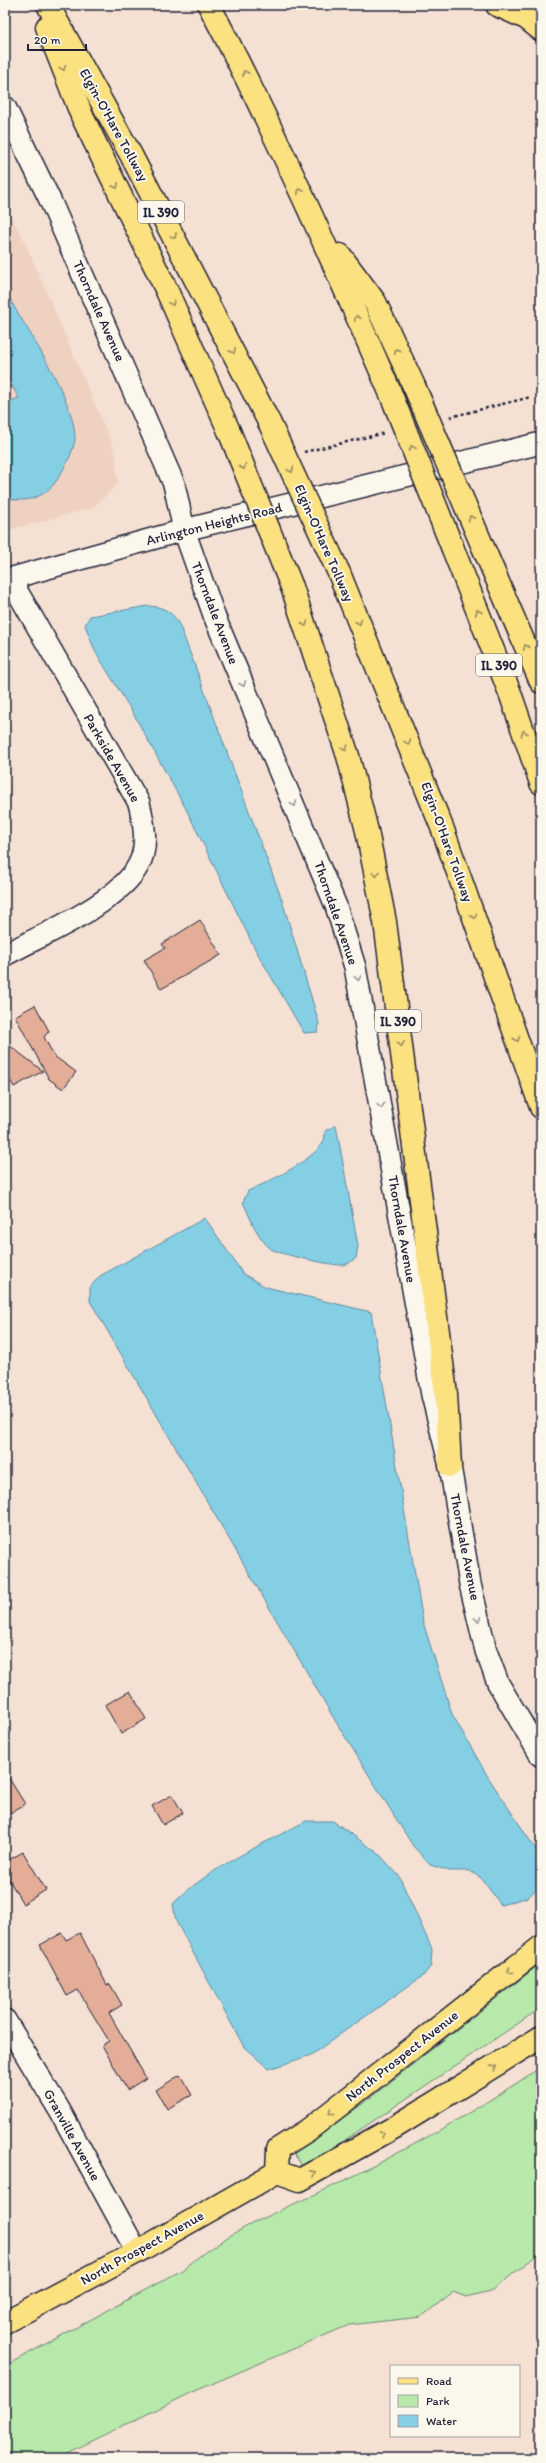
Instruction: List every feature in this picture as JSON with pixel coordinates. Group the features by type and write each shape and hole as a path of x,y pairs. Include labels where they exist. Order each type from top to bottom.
{"main road":[{"name":"IL 390","path":"39,5 82,116 167,291 228,431 292,587 348,756 367,831 385,922 446,1394 450,1466"},
{"name":"Elgin-O'Hare Tollway","path":"48,5 142,176 269,422 339,573 443,830 541,1107"},
{"name":"IL 390","path":"209,5 245,75 317,226 390,392 510,693 541,783"},
{"path":"496,5 526,18 541,30"},
{"path":"317,226 374,302 414,386 541,682"},
{"name":"North Prospect Avenue","path":"5,2322 137,2252 277,2172 278,2149 308,2130 541,1947"},
{"path":"277,2172 300,2180 395,2127 541,2037"}],"street":[{"name":"Thorndale Avenue","path":"5,107 53,207 174,484 184,530 215,618 336,906 355,967 432,1395 450,1466 470,1584 486,1650 498,1683 541,1756"},
{"name":"Arlington Heights Road","path":"8,579 184,530 541,443"},
{"name":"Parkside Avenue","path":"5,955 93,907 118,891 139,866 145,843 144,821 139,804 8,579"},
{"name":"Granville Avenue","path":"5,2020 60,2111 137,2252"}],"path":[{"path":"448,418 531,397"},
{"path":"303,453 387,432"}],"shaded area":[{"path":"5,207 24,240 115,451 118,484 93,508 5,531"}],"green space":[{"path":"541,1963 541,2008 336,2146 301,2166 294,2153 365,2102"},
{"path":"541,2067 541,2252 491,2291 466,2297 453,2292 421,2317 349,2325 193,2392 56,2458 11,2458 5,2448 5,2366 184,2269 218,2243 254,2222 331,2187 412,2146 464,2116"}],"water":[{"path":"5,291 48,363 58,384 73,422 75,438 73,449 64,469 54,484 44,493 25,500 5,498 5,403 19,398 5,373"},
{"path":"148,606 158,607 172,614 183,633 282,900 319,1023 318,1032 304,1033 255,949 186,809 133,713 95,651 85,625 90,616"},
{"path":"336,1125 358,1246 356,1258 349,1263 340,1265 305,1259 271,1249 258,1233 243,1202 248,1191 288,1171 309,1157 323,1143 325,1139 325,1131"},
{"path":"205,1218 243,1274 266,1287 371,1312 423,1622 452,1714 488,1777 539,1854 541,1885 528,1897 501,1905 481,1878 470,1871 450,1871 430,1865 413,1846 336,1722 90,1301 90,1287 100,1276"},
{"path":"306,1821 333,1821 378,1853 399,1876 432,1949 431,1966 424,1975 311,2055 269,2069 244,2047 176,1921 173,1904 187,1891 219,1868"}],"building":[{"path":"200,920 221,955 161,989 144,960 165,948 162,944"},
{"path":"35,1005 49,1031 44,1037 54,1056 76,1072 63,1089 49,1079 15,1016"},
{"path":"5,1042 43,1071 14,1087 5,1071"},
{"path":"130,1691 146,1719 121,1734 105,1705"},
{"path":"5,1772 25,1804 5,1816"},
{"path":"172,1795 183,1813 163,1825 152,1806"},
{"path":"23,1852 46,1890 23,1904 5,1873 5,1862"},
{"path":"62,1933 66,1940 80,1933 107,1985 110,1984 122,2005 109,2013 146,2078 127,2090 102,2045 109,2041 78,1990 67,1996 40,1945"},
{"path":"180,2075 192,2095 167,2109 156,2090"}]}
